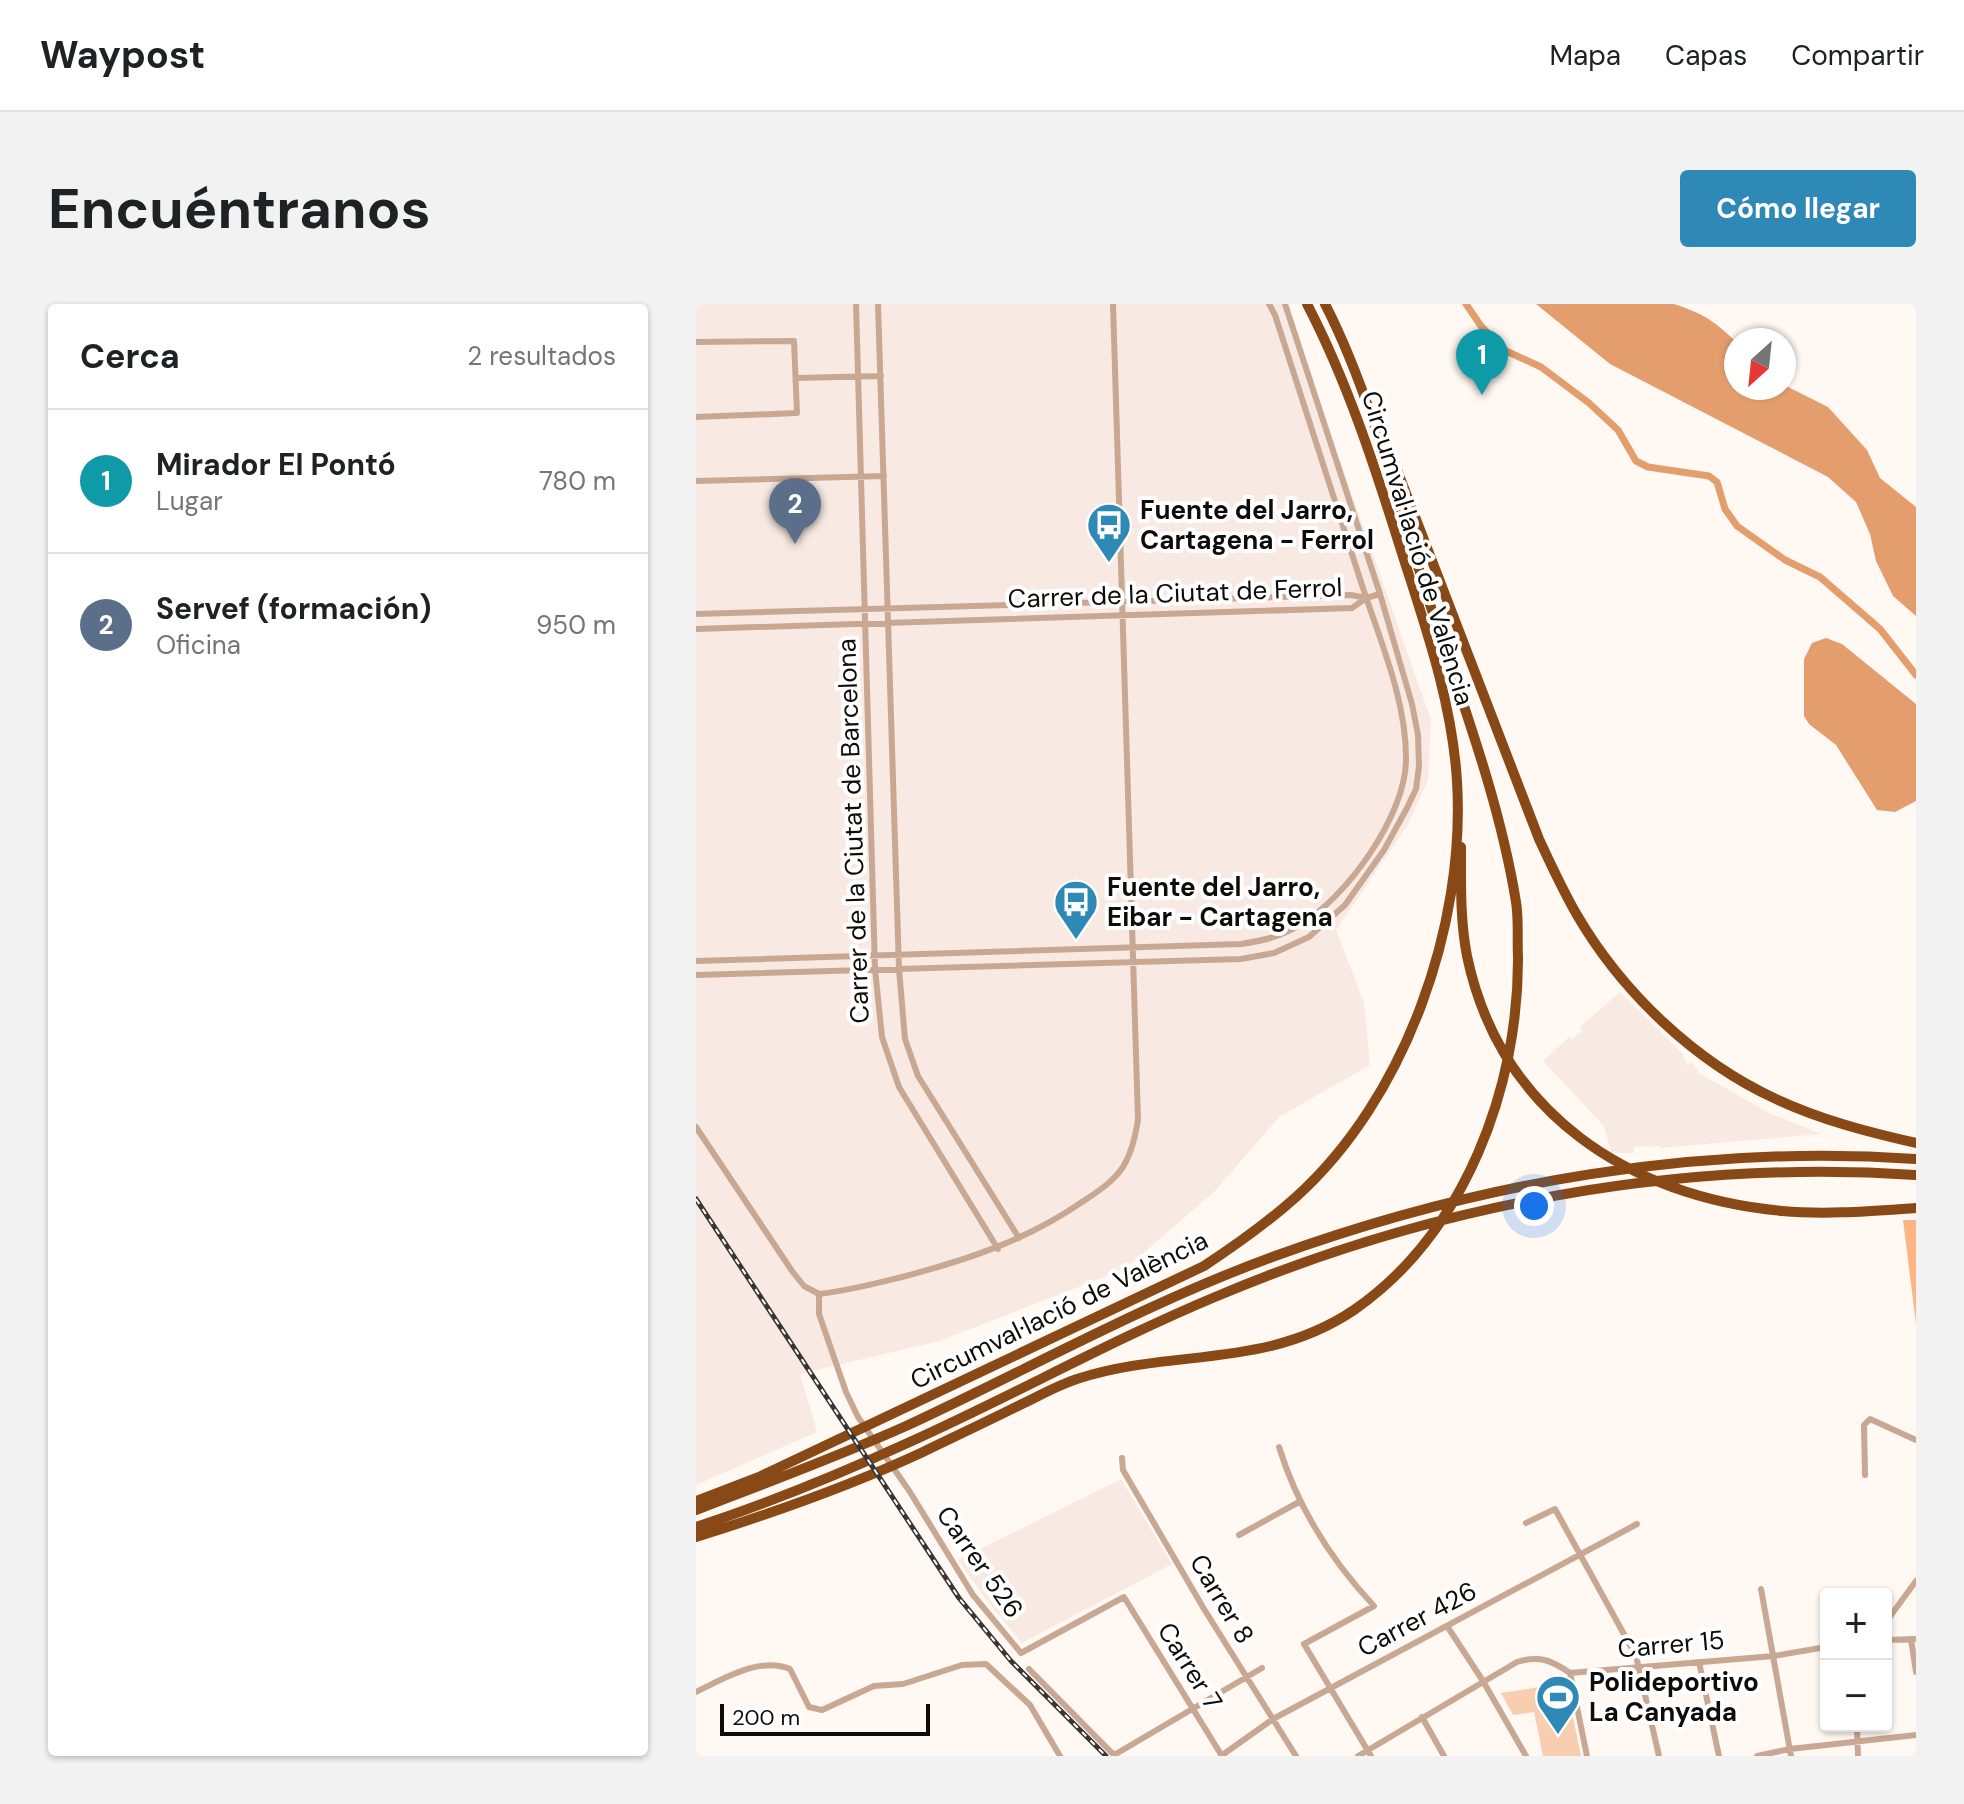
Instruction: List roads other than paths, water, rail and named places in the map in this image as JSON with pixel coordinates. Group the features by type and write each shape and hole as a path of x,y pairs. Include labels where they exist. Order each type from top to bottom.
{"highway":[{"name":"Circumval·lació de València","path":"696,1501 759,1477 1204,1266 1240,1243 1298,1196 1342,1147 1376,1099 1411,1033 1432,974 1450,900 1458,829 1451,727 1430,641 1362,430 1307,304"},
{"name":"Circumval·lació de València","path":"696,1537 851,1483 1071,1381 1129,1366 1242,1353 1278,1345 1318,1329 1351,1312 1390,1282 1444,1215 1471,1167 1489,1127 1512,1039 1518,973 1517,907 1500,826 1347,350 1325,304"},
{"path":"1347,350 1363,381 1539,839 1561,886 1595,943 1645,1003 1692,1045 1731,1073 1774,1098 1818,1117 1916,1143"},
{"path":"1458,829 1461,906 1467,954 1485,1017 1522,1081 1549,1112 1588,1145 1650,1179 1701,1197 1785,1211 1826,1213 1916,1208"},
{"path":"696,1510 838,1456 906,1426 1212,1281 1274,1256 1401,1214 1593,1173 1674,1164 1808,1156 1916,1159"},
{"path":"696,1527 912,1441 1217,1296 1393,1234 1499,1207 1594,1189 1676,1179 1809,1172 1916,1175"}],"street":[{"name":"Carrer de la Ciutat de Barcelona","path":"856,304 875,969 882,1037 899,1087 998,1249"},
{"name":"Carrer de la Ciutat de Barcelona","path":"878,304 899,969 905,1039 918,1076 1019,1238"},
{"path":"696,1127 792,1271 804,1286 819,1294 844,1291 958,1263 998,1249 1068,1212 1106,1185 1122,1169 1132,1150 1138,1120 1113,304"},
{"path":"696,961 1241,944 1269,940 1299,926 1336,898 1375,844 1398,801 1406,749 1400,709 1366,598 1269,304"},
{"path":"696,975 1241,959 1274,953 1309,937 1345,905 1384,850 1416,789 1418,735 1380,594 1285,304"},
{"path":"696,342 794,341 797,413 696,417"},
{"path":"796,378 881,376"},
{"path":"696,481 884,476"},
{"path":"1366,598 1380,594"},
{"name":"Carrer de la Ciutat de Ferrol","path":"696,614 1351,595 1366,598"},
{"name":"Carrer de la Ciutat de Ferrol","path":"696,629 1352,608 1366,598"},
{"name":"Carrer 526","path":"819,1294 819,1314 858,1417 910,1492 973,1595 1021,1653 1124,1597"},
{"path":"1865,1475 1864,1425 1870,1419 1916,1440"},
{"path":"1279,1447 1299,1502 1352,1582 1374,1606 1304,1644 1369,1753"},
{"name":"Carrer 8","path":"1122,1458 1123,1470 1296,1756"},
{"path":"1239,1535 1299,1502"},
{"path":"1526,1523 1555,1509 1640,1666 1659,1756"},
{"name":"Carrer 426","path":"1221,1756 1273,1719 1637,1524"},
{"path":"1892,1614 1916,1581"},
{"path":"1761,1589 1791,1753"},
{"name":"Carrer 7","path":"1124,1597 1221,1756"},
{"path":"1447,1626 1526,1756"},
{"path":"1892,1640 1914,1639 1916,1672"},
{"name":"Carrer 15","path":"1358,1756 1369,1753 1483,1681 1517,1662 1533,1657 1551,1660 1570,1673 1774,1656 1820,1648"},
{"path":"1699,1662 1719,1756"},
{"path":"696,1692 736,1673 777,1663 790,1669 809,1707 822,1710 874,1686 903,1684 962,1665 986,1664 1030,1705 1060,1756"},
{"path":"1029,1669 1115,1755 1262,1668"},
{"path":"1570,1673 1587,1756"},
{"path":"1422,1717 1444,1756"},
{"path":"1857,1732 1858,1756"},
{"path":"1757,1756 1916,1735"}],"waterway":[{"path":"1466,304 1481,326 1504,350 1541,367 1589,403 1618,430 1636,461 1648,467 1709,476 1717,482 1725,509 1737,526 1785,560 1820,577 1880,629 1916,675"}],"railway":[{"path":"696,1199 959,1598 1011,1661 1106,1756"}],"place":[{"name":"Mirador El Pontó","path":"1482,395"},
{"name":"Servef (formación)","path":"795,544"},
{"name":"Fuente del Jarro, Cartagena - Ferrol","path":"1109,564"},
{"name":"Fuente del Jarro, Eibar - Cartagena","path":"1076,941"},
{"name":"Polideportivo La Canyada","path":"1558,1736"}]}
